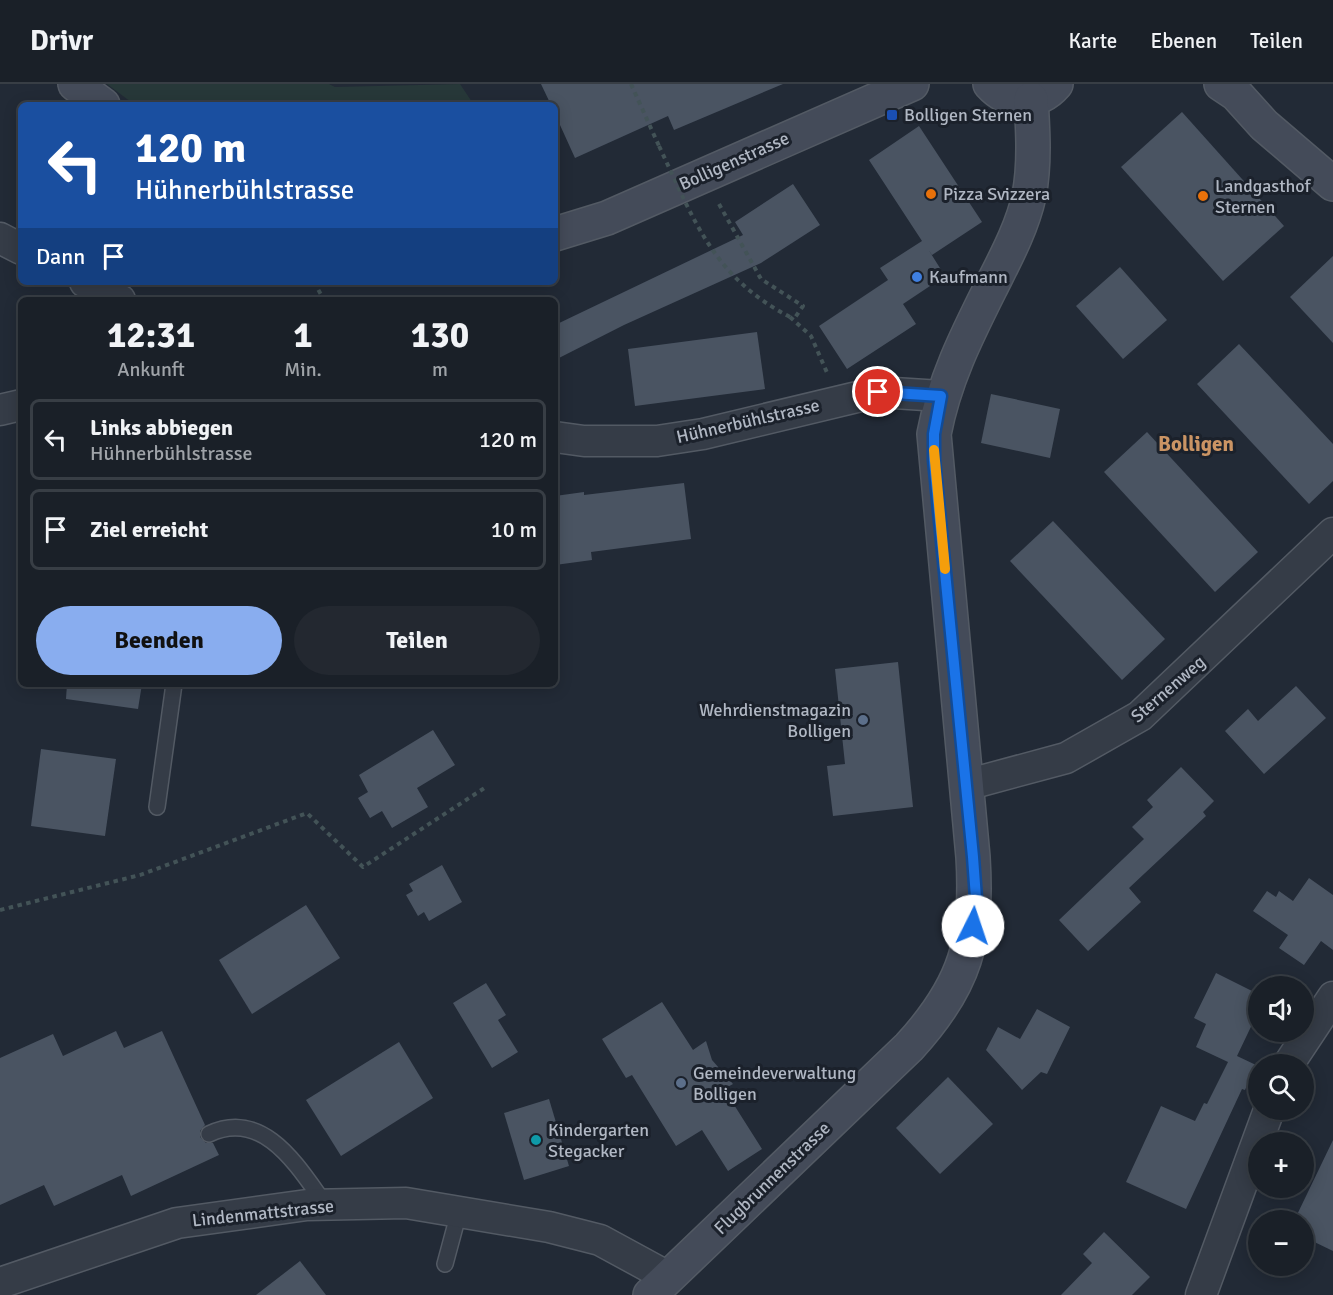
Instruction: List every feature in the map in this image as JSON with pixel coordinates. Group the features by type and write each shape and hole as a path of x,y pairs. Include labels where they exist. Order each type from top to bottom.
{"street":[{"path":"75,84 99,102"},
{"name":"Bolligenstrasse","path":"558,233 607,219 912,84"},
{"path":"990,84 1009,98 1044,92"},
{"path":"1221,84 1236,94 1264,125 1333,184"},
{"name":"Flugbrunnenstrasse","path":"659,1286 909,1047 943,1006 956,984 967,956 976,898 934,460 934,434 941,396 968,333 1009,250 1025,210 1044,92"},
{"path":"0,238 18,247"},
{"path":"91,285 114,297"},
{"name":"Hühnerbühlstrasse","path":"558,437 584,441 657,441 703,434 878,392 941,396"},
{"path":"0,410 18,406"},
{"name":"Sternenweg","path":"966,785 1066,758 1140,716 1333,533"},
{"path":"1295,1054 1333,997"},
{"path":"1201,1295 1265,1120"},
{"name":"Lindenmattstrasse","path":"0,1283 177,1222 325,1204 406,1203 549,1227 600,1240 659,1286"}],"lane":[{"path":"157,807 174,687"},
{"path":"210,1134 219,1130 248,1127 288,1152 325,1204"},
{"path":"445,1264 459,1212"}],"path":[{"path":"631,84 701,235 714,256 749,290 804,328 819,350 835,401"},
{"path":"703,176 761,279 803,306 792,318"},
{"path":"0,910 140,875 307,813 363,867 486,788"}],"shaded area":[{"path":"107,84 329,84 335,87 460,84 472,102 131,102"}],"building":[{"path":"541,84 783,84 674,130 668,116 575,158 558,121 558,102 550,102"},
{"path":"1182,112 1284,226 1223,281 1121,167"},
{"path":"919,126 982,222 932,255 928,249 945,276 903,304 916,324 847,369 819,326 888,280 880,268 922,241 869,160"},
{"path":"793,184 820,225 761,263 624,325 558,358 558,324 743,235 735,222"},
{"path":"1333,256 1333,343 1290,297"},
{"path":"1120,267 1167,320 1123,359 1076,306"},
{"path":"757,332 765,389 635,406 628,349"},
{"path":"1239,344 1333,444 1333,481 1309,504 1197,384"},
{"path":"991,394 1060,409 1050,458 981,443"},
{"path":"1147,432 1258,552 1215,592 1104,472"},
{"path":"684,483 691,539 591,552 592,560 558,565 558,496 584,492 584,495"},
{"path":"1053,521 1165,639 1122,680 1010,561"},
{"path":"898,662 913,807 833,816 827,766 845,764 835,669"},
{"path":"1296,686 1326,718 1264,774 1225,731 1248,709 1258,721"},
{"path":"67,687 142,687 138,709 66,699"},
{"path":"433,730 455,765 417,788 428,807 392,828 382,811 370,818 358,798 368,792 359,775"},
{"path":"41,749 116,759 105,836 31,826"},
{"path":"1181,767 1214,801 1203,812 1206,816 1129,888 1141,902 1088,951 1059,920 1144,839 1132,827 1153,807 1147,800"},
{"path":"442,865 462,902 429,921 424,912 418,916 406,895 413,891 409,884"},
{"path":"1309,878 1333,895 1333,950 1321,941 1304,965 1279,948 1288,935 1253,911 1267,891 1276,897 1279,891 1293,901"},
{"path":"306,905 340,958 252,1014 219,960"},
{"path":"1216,973 1248,989 1248,1033 1237,1056 1248,1061 1248,1083 1245,1090 1242,1089 1186,1209 1126,1182 1161,1106 1195,1121 1204,1103 1207,1104 1228,1062 1196,1047 1206,1024 1194,1018"},
{"path":"486,983 506,1015 498,1020 518,1052 492,1068 453,1003"},
{"name":"Gemeindeverwaltung Bolligen","path":"662,1002 693,1050 706,1041 712,1060 733,1084 724,1089 762,1149 728,1171 702,1130 676,1146 632,1075 626,1078 602,1039"},
{"path":"1037,1009 1070,1027 1047,1074 1041,1072 1022,1090 986,1050 998,1027 1020,1039"},
{"path":"116,1031 124,1048 162,1031 205,1125 200,1131 200,1137 206,1143 213,1143 219,1155 131,1196 122,1175 54,1206 44,1185 0,1205 0,1058 53,1034 63,1056"},
{"path":"399,1042 433,1098 341,1156 306,1100"},
{"path":"948,1077 993,1124 940,1174 896,1128"},
{"name":"Kindergarten Stegacker","path":"549,1099 569,1166 524,1180 504,1113"},
{"path":"1333,1140 1333,1251 1314,1242 1314,1210 1299,1210 1305,1198 1314,1198 1314,1179"},
{"path":"1104,1232 1150,1277 1132,1295 1061,1295 1092,1263 1083,1254"},
{"path":"300,1261 326,1295 256,1295"}],"slow traffic":[{"path":"934,450 945,569"}],"place":[{"name":"Bolligen Sternen","path":"892,115"},
{"name":"Pizza Svizzera","path":"931,194"},
{"name":"Landgasthof Sternen","path":"1203,196"},
{"name":"Kaufmann","path":"917,277"},
{"name":"Wehrdienstmagazin Bolligen","path":"863,720"},
{"name":"Gemeindeverwaltung Bolligen","path":"681,1083"},
{"name":"Kindergarten Stegacker","path":"536,1140"}],"district":[{"name":"Bolligen","path":"1196,444"}],"route":[{"path":"878,392 941,396 934,434 934,460 973,857 976,898 973,926"}]}
